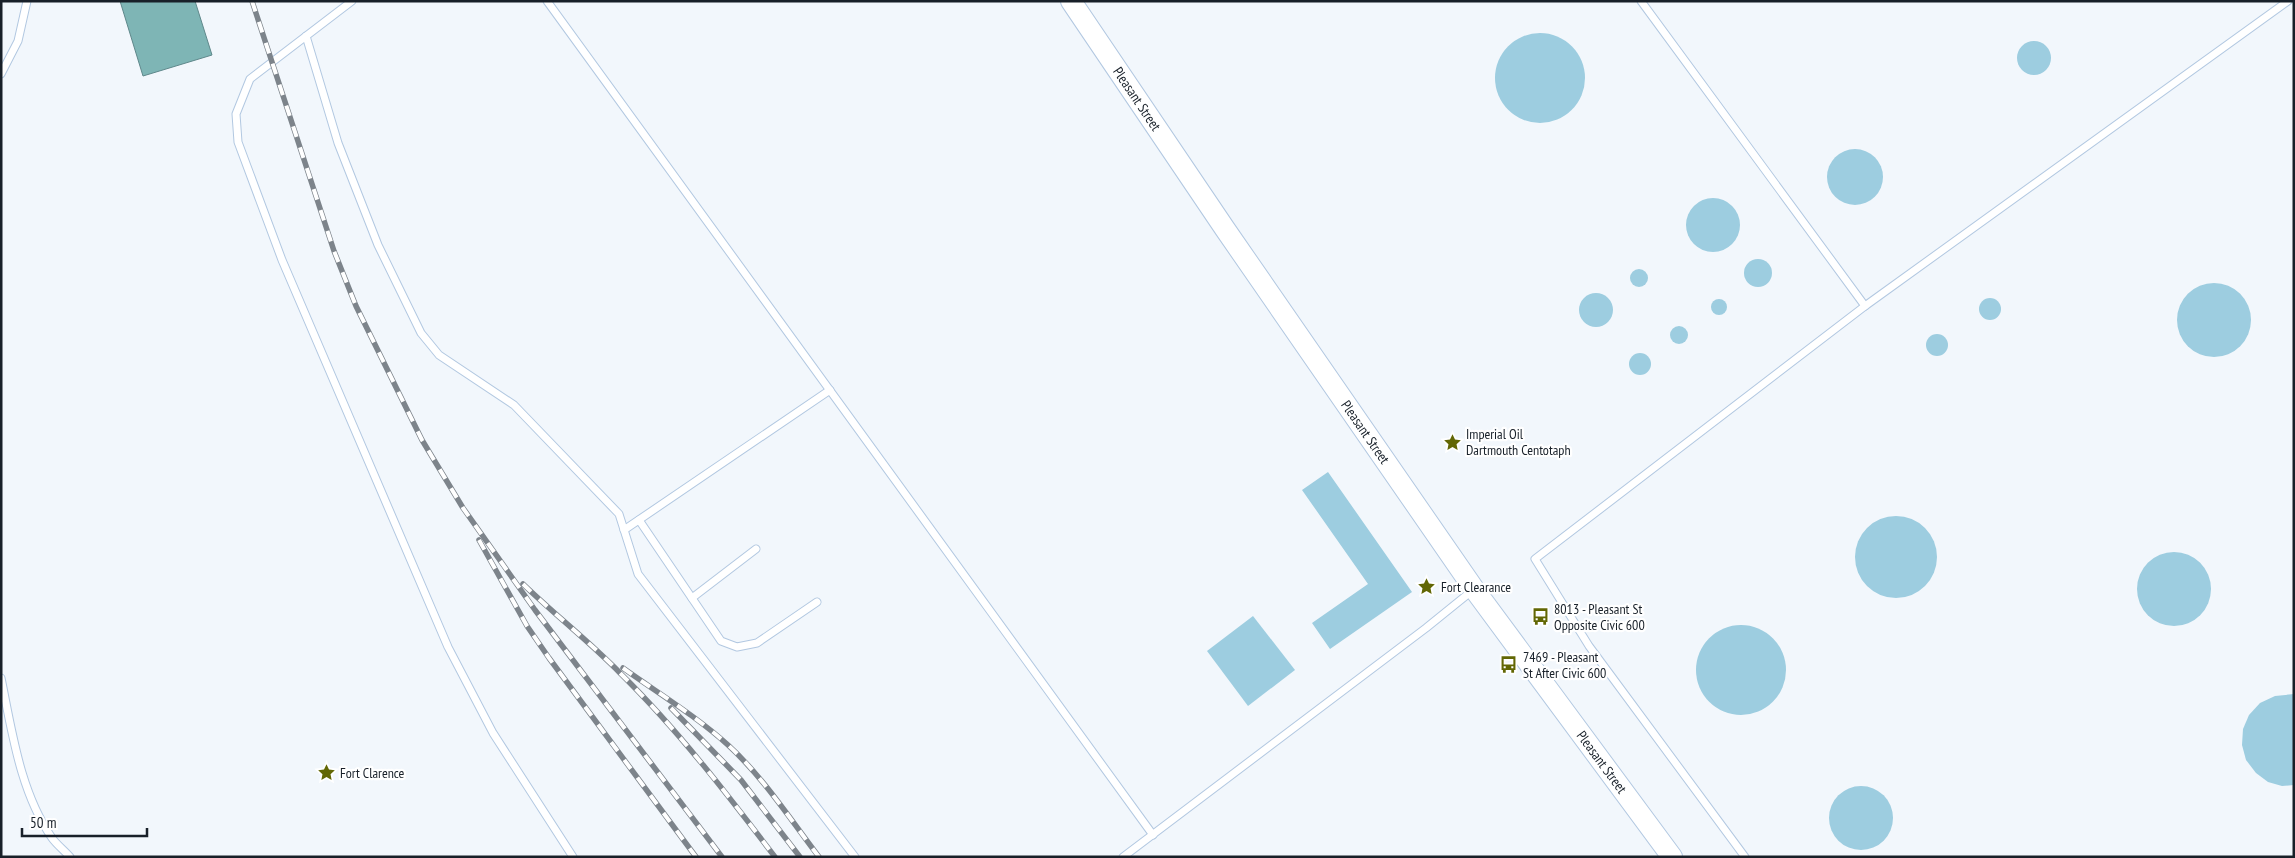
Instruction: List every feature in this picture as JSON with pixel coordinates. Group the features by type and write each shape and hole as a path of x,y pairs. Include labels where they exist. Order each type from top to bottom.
{"main road":[{"name":"Pleasant Street","path":"1071,1 1225,229 1474,588 1672,857"}],"lane":[{"path":"1,74 18,41 27,1"},
{"path":"352,1 250,79 236,114 238,142 282,260 448,648 493,733 573,857"},
{"path":"547,1 1153,835"},
{"path":"1641,1 1865,306"},
{"path":"1745,857 1589,646 1535,559 1865,306 2288,1"},
{"path":"306,36 338,143 378,245 421,333 439,355 514,405 620,514 638,574 855,857"},
{"path":"624,530 830,390"},
{"path":"639,520 722,641 737,647 757,644 817,602"},
{"path":"692,598 756,549"},
{"path":"1123,857 1426,628 1474,588"},
{"path":"1,678 13,732 33,802 52,838 70,857"}],"water":[{"path":"120,1 195,1 212,55 143,76"}],"building":[{"path":"1540,33 1557,36 1572,46 1582,61 1585,78 1582,95 1572,110 1557,120 1540,123 1523,120 1508,110 1498,95 1495,78 1498,61 1508,46 1523,36"},
{"path":"2034,41 2046,46 2051,58 2046,70 2034,75 2022,70 2017,58 2022,46"},
{"path":"1855,149 1866,151 1875,157 1881,166 1883,177 1881,188 1875,197 1866,203 1855,205 1844,203 1835,197 1829,188 1827,177 1829,166 1835,157 1844,151"},
{"path":"1713,198 1732,206 1740,225 1732,244 1713,252 1694,244 1686,225 1694,206"},
{"path":"1758,259 1768,263 1772,273 1768,283 1758,287 1748,283 1744,273 1748,263"},
{"path":"1635,269 1643,269 1648,274 1646,285 1635,287 1630,282 1630,274"},
{"path":"2207,283 2221,283 2235,289 2245,299 2251,313 2249,334 2235,351 2221,357 2207,357 2193,351 2183,341 2177,327 2177,313 2183,299 2193,289"},
{"path":"1596,293 1608,298 1613,310 1608,322 1596,327 1584,322 1579,310 1584,298"},
{"path":"1990,298 1998,301 2001,309 1998,317 1990,320 1982,317 1979,309 1982,301"},
{"path":"1716,299 1722,299 1727,304 1725,313 1716,315 1711,310 1711,304"},
{"path":"1675,326 1683,326 1688,331 1686,342 1675,344 1670,339 1670,331"},
{"path":"1937,334 1945,337 1948,345 1945,353 1937,356 1929,353 1926,345 1929,337"},
{"path":"1640,353 1650,360 1651,364 1644,374 1640,375 1630,368 1629,364 1636,354"},
{"path":"1328,472 1412,592 1330,649 1312,623 1368,584 1302,490"},
{"path":"1888,516 1904,516 1919,523 1930,534 1937,549 1934,573 1925,586 1904,598 1888,598 1873,591 1862,580 1855,565 1855,549 1862,534 1873,523"},
{"path":"2174,552 2188,555 2200,563 2208,575 2211,589 2208,603 2200,615 2188,623 2174,626 2160,623 2148,615 2140,603 2137,589 2140,575 2148,563 2160,555"},
{"path":"1253,616 1295,670 1248,706 1207,651"},
{"path":"1741,625 1758,629 1773,638 1782,653 1786,670 1782,687 1773,702 1758,711 1741,715 1724,711 1709,702 1700,687 1696,670 1700,653 1709,638 1724,629"},
{"path":"2294,694 2294,785 2282,786 2268,782 2256,773 2246,760 2242,745 2243,729 2249,715 2260,703 2275,696"},
{"path":"1861,786 1879,792 1887,800 1893,818 1887,836 1879,844 1861,850 1843,844 1835,836 1829,818 1835,800 1843,792"}],"railway":[{"path":"252,1 334,251 356,306 422,440 463,508 535,610 722,857"},
{"path":"479,540 527,626 696,857"},
{"path":"523,584 609,662 642,695 720,786 775,857"},
{"path":"623,668 690,714 741,757 765,784 819,857"},
{"path":"671,708 741,780 800,857"}],"place":[{"name":"Imperial Oil Dartmouth Centotaph","path":"1452,442"},
{"name":"Fort Clearance","path":"1427,587"},
{"name":"8013 - Pleasant St Opposite Civic 600","path":"1540,617"},
{"name":"7469 - Pleasant St After Civic 600","path":"1509,665"},
{"name":"Fort Clarence","path":"326,773"}]}
